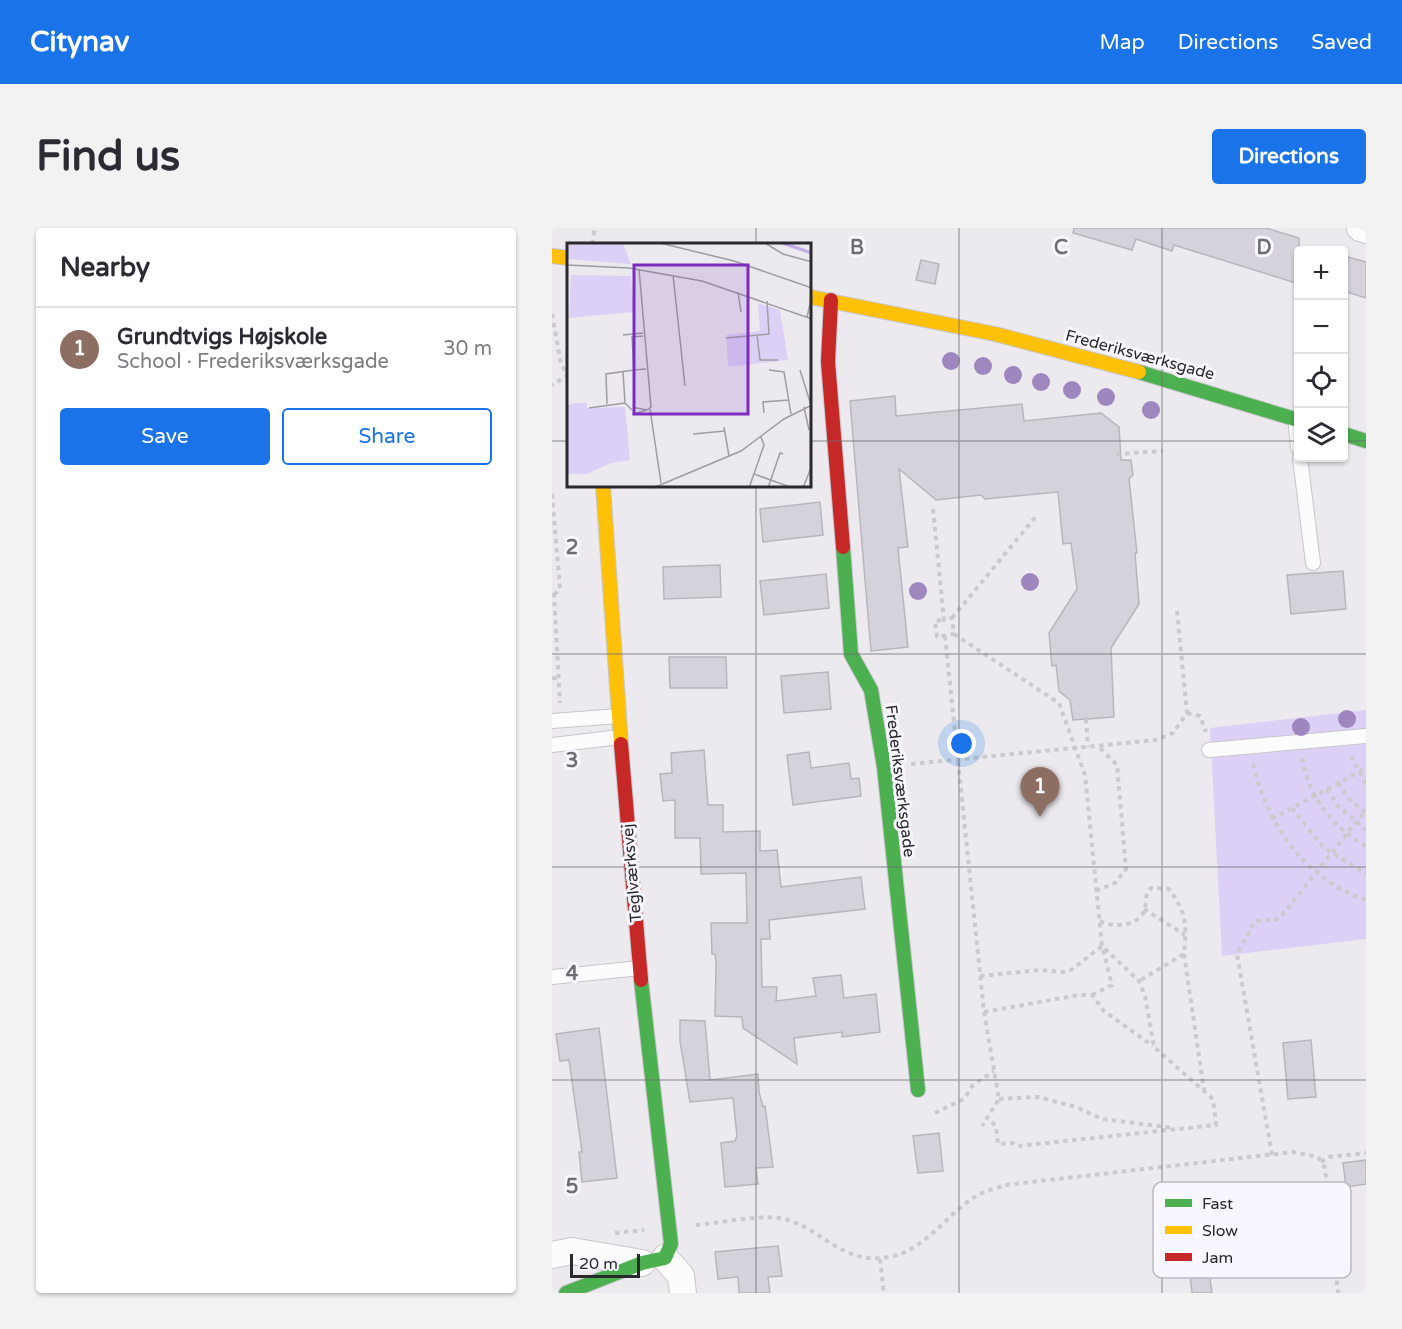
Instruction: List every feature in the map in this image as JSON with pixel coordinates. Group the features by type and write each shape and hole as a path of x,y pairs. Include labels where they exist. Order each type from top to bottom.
{"street":[{"path":"1360,228 1366,230"},
{"path":"552,256 567,258"},
{"name":"Frederiksværksgade","path":"812,297 1039,345 1212,392 1294,418"},
{"name":"Frederiksværksgade","path":"831,300 828,362 851,654 871,690 884,767 918,1090"},
{"path":"1348,435 1366,441"},
{"name":"Teglværksvej","path":"603,488 620,736 640,968 671,1244 653,1260"},
{"path":"552,1255 572,1251 653,1260 681,1276 683,1293"},
{"path":"566,1293 653,1260"}],"lane":[{"path":"1300,462 1312,562"},
{"path":"552,721 619,716"},
{"path":"552,745 620,736"},
{"path":"1209,750 1366,736"},
{"path":"552,977 640,968"}],"path":[{"path":"592,243 595,228"},
{"path":"552,314 561,364 567,373"},
{"path":"552,385 567,376"},
{"path":"1116,454 1163,451"},
{"path":"552,494 560,589 553,595 560,699"},
{"path":"933,509 944,620"},
{"path":"984,1012 1079,995 1092,995 1112,985 1102,946 1085,775 1059,703 954,634 937,637 935,621 952,618 1038,514"},
{"path":"884,767 1156,740 1173,733 1187,713 1177,610"},
{"path":"952,618 954,634"},
{"path":"945,636 984,1012 999,1099"},
{"path":"552,678 560,678"},
{"path":"1187,713 1200,716 1209,750"},
{"path":"1086,719 1088,747"},
{"path":"1348,737 1352,760 1366,784"},
{"path":"1300,742 1304,771 1314,796 1327,814 1347,834 1366,846"},
{"path":"1096,891 1115,883 1126,868 1117,765 1097,746"},
{"path":"1251,747 1256,777 1272,819 1288,844 1316,872 1334,885 1366,900"},
{"path":"1272,819 1366,768"},
{"path":"1272,1155 1237,954 1256,921 1279,919 1365,812 1349,799 1338,783"},
{"path":"1327,789 1337,805 1366,830"},
{"path":"1293,808 1311,834 1331,854 1366,874"},
{"path":"1100,921 1112,925 1126,924 1142,915 1145,896 1151,888 1163,886 1169,889 1186,917 1184,954 1205,1090"},
{"path":"1144,909 1185,935"},
{"path":"980,976 1040,970 1063,972 1071,969 1102,946"},
{"path":"1102,946 1139,981 1145,996 1154,1047"},
{"path":"1139,981 1184,954"},
{"path":"988,1119 996,1126 998,1144 1013,1143 1018,1146 1216,1125 1213,1099 1205,1090 1154,1047 1104,1011 1092,995"},
{"path":"931,1114 964,1099 973,1085 994,1071"},
{"path":"982,1126 988,1119 992,1106 999,1099 1038,1097 1076,1107 1102,1119 1181,1129"},
{"path":"668,1227 777,1218 797,1223 825,1242 849,1253 880,1259 913,1248 975,1197 1005,1185 1293,1152 1318,1158 1325,1168 1326,1182"},
{"path":"1321,1162 1329,1157 1366,1153"},
{"path":"880,1259 884,1293"},
{"path":"1336,1278 1338,1293"}],"shaded area":[{"path":"1366,710 1366,939 1222,956 1210,728"}],"building":[{"path":"1074,228 1266,228 1299,238 1299,246 1294,246 1294,282 1174,245 1172,251 1136,239 1132,250 1073,233"},
{"path":"1348,257 1366,262 1366,298 1348,292"},
{"path":"921,260 939,264 935,284 916,280"},
{"path":"895,396 896,416 1022,404 1024,421 1101,413 1119,427 1121,460 1131,460 1133,475 1129,479 1137,553 1135,553 1139,604 1111,648 1114,717 1073,720 1070,700 1059,691 1056,665 1052,666 1049,633 1077,589 1071,543 1063,544 1058,492 985,499 981,495 936,500 899,469 908,547 898,548 908,647 871,651 850,401"},
{"path":"820,502 823,535 763,542 760,509"},
{"path":"720,565 721,597 664,599 663,567"},
{"path":"1343,571 1346,609 1291,614 1287,575"},
{"path":"826,574 829,608 764,615 760,581"},
{"path":"669,657 726,657 727,688 670,688"},
{"path":"828,672 831,709 784,713 781,676"},
{"path":"704,750 708,805 723,805 723,832 760,831 760,851 777,850 781,887 861,877 865,909 769,920 770,939 761,939 762,987 777,987 776,1001 816,996 813,978 841,975 844,998 876,994 880,1032 842,1037 842,1032 794,1038 797,1064 743,1028 742,1017 715,1016 716,964 715,954 712,954 711,923 747,923 746,873 701,874 700,838 675,838 675,800 663,801 660,774 672,773 671,753"},
{"path":"809,752 811,768 849,763 851,779 859,778 861,796 793,805 787,755"},
{"path":"680,1020 705,1021 710,1080 758,1074 759,1092 763,1107 765,1106 773,1167 756,1168 758,1184 725,1187 721,1143 735,1141 737,1136 733,1098 690,1102 680,1041"},
{"path":"599,1028 617,1178 582,1182 579,1152 582,1152 569,1060 560,1061 556,1034"},
{"path":"1311,1040 1316,1097 1288,1099 1283,1043"},
{"path":"939,1133 943,1171 918,1173 913,1136"},
{"path":"1366,1160 1366,1184 1351,1186 1351,1182 1345,1182 1343,1163"},
{"path":"778,1246 782,1276 768,1277 770,1293 739,1293 738,1277 718,1279 715,1252"},
{"path":"1190,1278 1210,1278 1212,1293 1192,1293"}],"traffic: fast":[{"path":"1139,372 1294,419"},
{"path":"1348,435 1366,441"},
{"path":"843,547 851,654 871,690 884,767 918,1090"},
{"path":"566,1293 642,1263 665,1258 671,1244 641,980"}],"traffic: slow":[{"path":"552,256 567,258"},
{"path":"812,297 995,334 1139,372"},
{"path":"603,488 621,744"}],"traffic: jam":[{"path":"831,300 828,362 843,547"},
{"path":"621,744 641,980"}],"place":[{"name":"Grundtvigs Højskole","path":"1040,817"}]}
